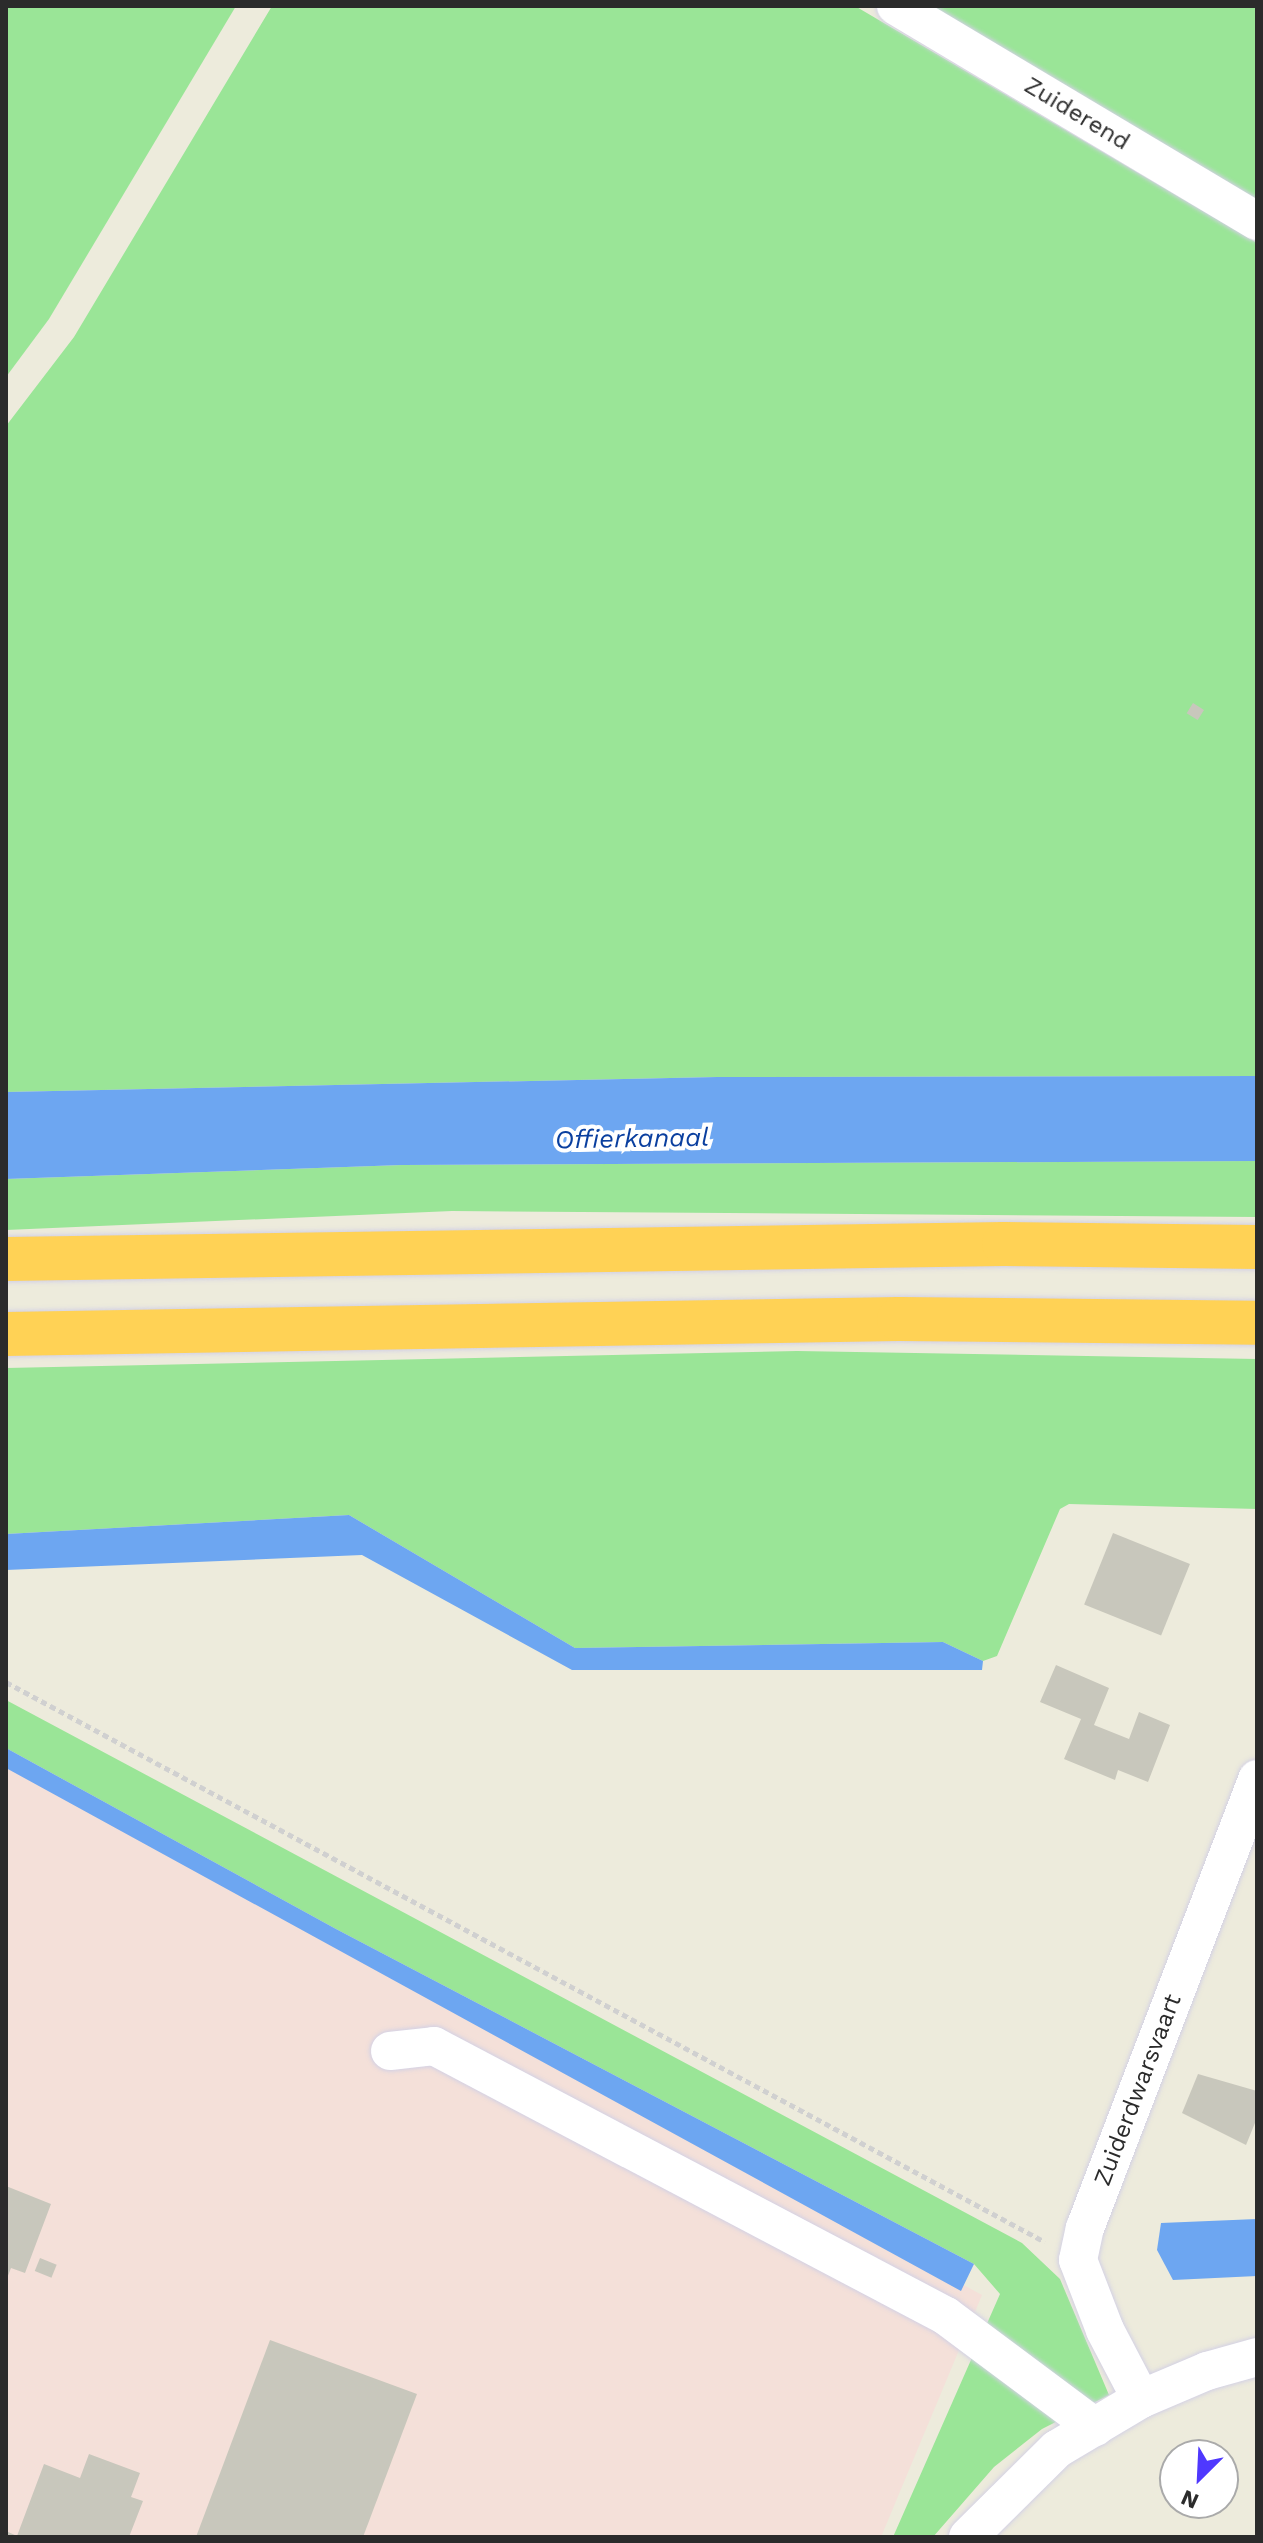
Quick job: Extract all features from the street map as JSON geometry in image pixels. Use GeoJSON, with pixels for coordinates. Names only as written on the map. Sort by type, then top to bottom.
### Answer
{"type":"FeatureCollection","features":[{"type":"Feature","properties":{"kind":"highway"},"geometry":{"type":"LineString","coordinates":[[6,1259],[1004,1244],[1257,1247]]}},
{"type":"Feature","properties":{"kind":"highway"},"geometry":{"type":"LineString","coordinates":[[6,1334],[899,1319],[1257,1323]]}},
{"type":"Feature","properties":{"kind":"street","name":"Zuiderend"},"geometry":{"type":"LineString","coordinates":[[896,6],[1257,221]]}},
{"type":"Feature","properties":{"kind":"street","name":"Zuiderdwarsvaart"},"geometry":{"type":"LineString","coordinates":[[1078,2260],[1085,2228],[1257,1779]]}},
{"type":"Feature","properties":{"kind":"street"},"geometry":{"type":"LineString","coordinates":[[390,2051],[434,2046],[932,2308],[1095,2427]]}},
{"type":"Feature","properties":{"kind":"street"},"geometry":{"type":"LineString","coordinates":[[1078,2260],[1105,2330],[1141,2399]]}},
{"type":"Feature","properties":{"kind":"street"},"geometry":{"type":"LineString","coordinates":[[968,2537],[1057,2449],[1141,2399],[1257,2357]]}},
{"type":"Feature","properties":{"kind":"path"},"geometry":{"type":"LineString","coordinates":[[6,1682],[1078,2260]]}},
{"type":"Feature","properties":{"kind":"shaded area"},"geometry":{"type":"Polygon","coordinates":[[[6,1764],[982,2295],[881,2537],[6,2537],[6,1764]]]}},
{"type":"Feature","properties":{"kind":"green space"},"geometry":{"type":"Polygon","coordinates":[[[6,6],[236,6],[49,319],[6,377],[6,6]]]}},
{"type":"Feature","properties":{"kind":"green space"},"geometry":{"type":"Polygon","coordinates":[[[272,6],[855,6],[1257,243],[1257,1076],[717,1077],[6,1092],[6,426],[74,337],[272,6]]]}},
{"type":"Feature","properties":{"kind":"green space"},"geometry":{"type":"Polygon","coordinates":[[[916,6],[1257,6],[1257,208],[916,6]]]}},
{"type":"Feature","properties":{"kind":"green space"},"geometry":{"type":"Polygon","coordinates":[[[1257,1161],[1257,1217],[452,1211],[6,1230],[6,1179],[402,1165],[1257,1161]]]}},
{"type":"Feature","properties":{"kind":"green space"},"geometry":{"type":"Polygon","coordinates":[[[797,1351],[1257,1359],[1257,1509],[1069,1504],[1060,1509],[997,1656],[983,1661],[943,1642],[575,1648],[349,1515],[6,1534],[6,1368],[797,1351]]]}},
{"type":"Feature","properties":{"kind":"green space"},"geometry":{"type":"Polygon","coordinates":[[[6,1700],[1022,2243],[1060,2279],[1109,2395],[1042,2429],[994,2467],[933,2537],[893,2537],[1000,2294],[974,2264],[336,1929],[6,1748],[6,1700]]]}},
{"type":"Feature","properties":{"kind":"water","name":"Offierkanaal"},"geometry":{"type":"Polygon","coordinates":[[[1257,1076],[1257,1161],[402,1165],[6,1179],[6,1092],[717,1077],[1257,1076]]]}},
{"type":"Feature","properties":{"kind":"water"},"geometry":{"type":"Polygon","coordinates":[[[349,1515],[575,1648],[943,1642],[983,1661],[982,1670],[572,1670],[362,1555],[6,1570],[6,1534],[349,1515]]]}},
{"type":"Feature","properties":{"kind":"water"},"geometry":{"type":"Polygon","coordinates":[[[6,1748],[336,1929],[974,2264],[961,2291],[6,1768],[6,1748]]]}},
{"type":"Feature","properties":{"kind":"water"},"geometry":{"type":"Polygon","coordinates":[[[1257,2219],[1257,2276],[1173,2280],[1157,2250],[1161,2223],[1257,2219]]]}},
{"type":"Feature","properties":{"kind":"building"},"geometry":{"type":"Polygon","coordinates":[[[1193,703],[1204,710],[1198,720],[1187,713],[1193,703]]]}},
{"type":"Feature","properties":{"kind":"building"},"geometry":{"type":"Polygon","coordinates":[[[1113,1533],[1190,1564],[1161,1635],[1084,1604],[1113,1533]]]}},
{"type":"Feature","properties":{"kind":"building"},"geometry":{"type":"Polygon","coordinates":[[[1056,1665],[1109,1688],[1094,1725],[1129,1739],[1139,1712],[1170,1725],[1148,1782],[1118,1770],[1115,1780],[1064,1759],[1081,1719],[1040,1702],[1056,1665]]]}},
{"type":"Feature","properties":{"kind":"building"},"geometry":{"type":"Polygon","coordinates":[[[1198,2074],[1257,2091],[1257,2118],[1246,2145],[1182,2113],[1198,2074]]]}},
{"type":"Feature","properties":{"kind":"building"},"geometry":{"type":"Polygon","coordinates":[[[6,2186],[51,2204],[25,2273],[11,2268],[6,2281],[6,2186]]]}},
{"type":"Feature","properties":{"kind":"building"},"geometry":{"type":"Polygon","coordinates":[[[40,2258],[57,2265],[51,2278],[35,2271],[40,2258]]]}},
{"type":"Feature","properties":{"kind":"building"},"geometry":{"type":"Polygon","coordinates":[[[270,2340],[417,2394],[363,2537],[196,2537],[270,2340]]]}},
{"type":"Feature","properties":{"kind":"building"},"geometry":{"type":"Polygon","coordinates":[[[89,2454],[140,2473],[131,2497],[143,2501],[129,2537],[6,2537],[6,2531],[17,2536],[44,2464],[80,2478],[89,2454]]]}}]}
